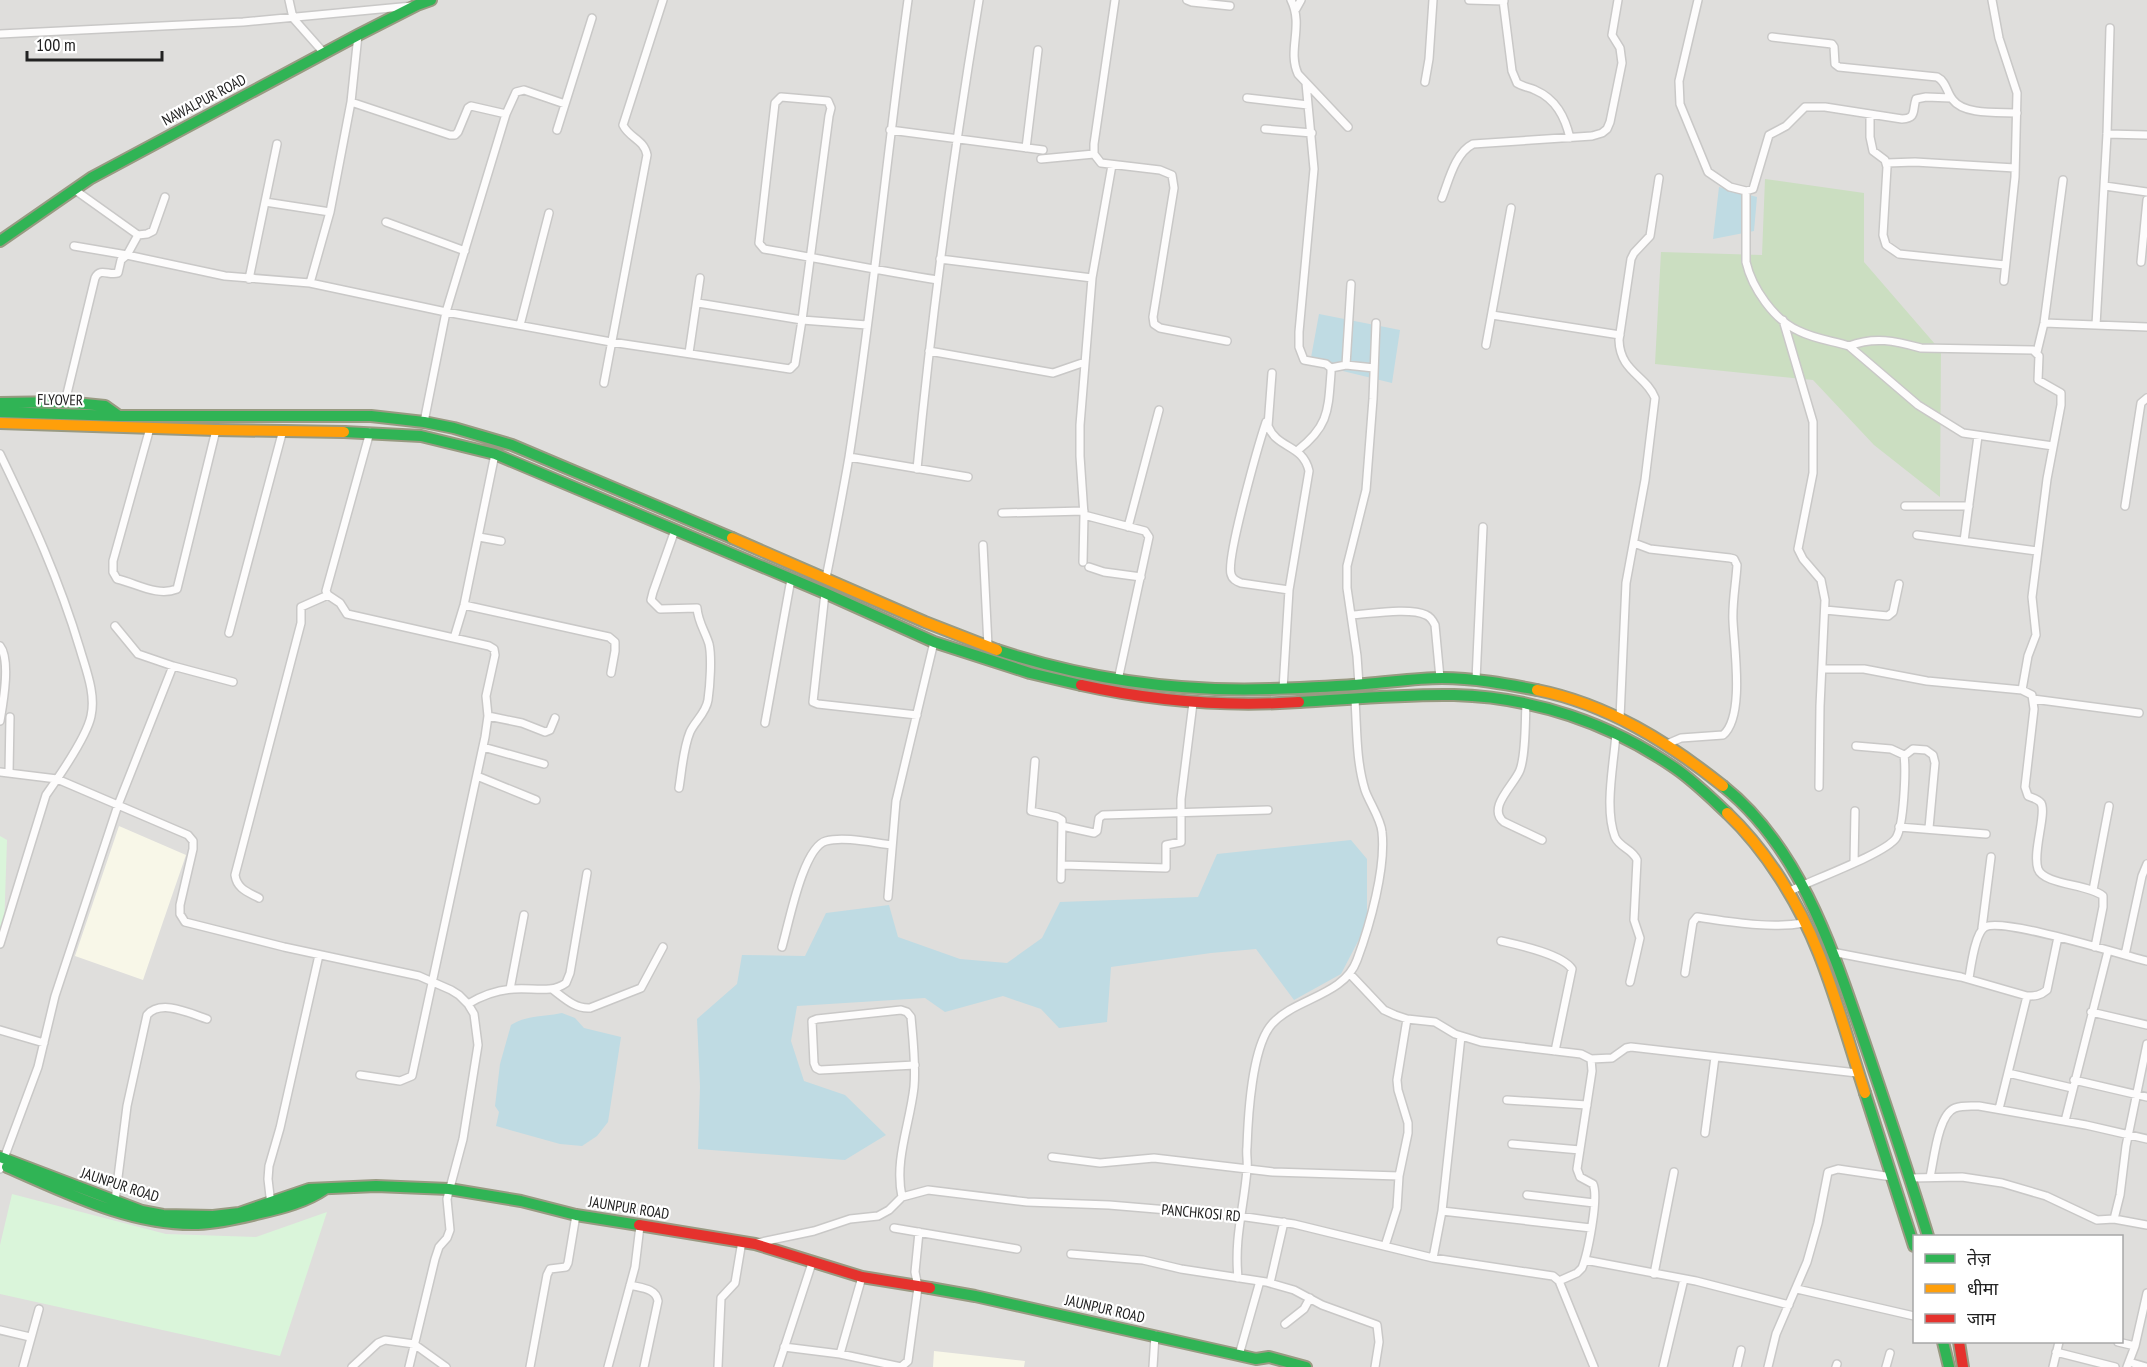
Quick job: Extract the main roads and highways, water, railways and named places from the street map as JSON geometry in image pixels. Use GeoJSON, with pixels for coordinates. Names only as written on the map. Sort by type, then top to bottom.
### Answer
{"type":"FeatureCollection","features":[{"type":"Feature","properties":{"kind":"main road","name":"NAWALPUR ROAD"},"geometry":{"type":"LineString","coordinates":[[0,241],[91,178],[358,35],[431,0]]}},
{"type":"Feature","properties":{"kind":"main road"},"geometry":{"type":"LineString","coordinates":[[0,403],[65,402],[105,406],[119,416]]}},
{"type":"Feature","properties":{"kind":"main road","name":"FLYOVER"},"geometry":{"type":"LineString","coordinates":[[0,412],[119,416],[371,416],[424,422],[481,434],[952,633],[1066,669],[1119,680],[1178,688],[1221,690],[1359,685],[1440,678],[1476,680],[1506,683],[1543,691],[1592,706],[1620,718],[1667,744],[1717,781],[1754,816],[1790,864],[1832,952],[1928,1235]]}},
{"type":"Feature","properties":{"kind":"main road","name":"FLYOVER"},"geometry":{"type":"LineString","coordinates":[[0,423],[111,426]]}},
{"type":"Feature","properties":{"kind":"main road"},"geometry":{"type":"LineString","coordinates":[[0,429],[98,432],[111,426],[369,432],[422,436],[495,454],[825,593],[934,642],[1030,673],[1121,694],[1193,703],[1238,705],[1355,700],[1409,695],[1456,695],[1526,703],[1558,710],[1616,733],[1644,747],[1677,769],[1710,797],[1746,831],[1788,892],[1819,953],[1913,1243]]}},
{"type":"Feature","properties":{"kind":"main road"},"geometry":{"type":"LineString","coordinates":[[1,1163],[107,1209],[159,1223],[183,1225],[232,1222],[271,1207]]}},
{"type":"Feature","properties":{"kind":"main road","name":"JAUNPUR ROAD"},"geometry":{"type":"LineString","coordinates":[[1,1163],[142,1211],[163,1215],[227,1215],[310,1199],[326,1189],[376,1186],[449,1189],[521,1201],[576,1215],[742,1241],[862,1277],[975,1296],[1256,1359],[1269,1357],[1306,1367]]}},
{"type":"Feature","properties":{"kind":"main road"},"geometry":{"type":"LineString","coordinates":[[1943,1343],[1949,1367]]}},
{"type":"Feature","properties":{"kind":"main road"},"geometry":{"type":"LineString","coordinates":[[1959,1343],[1963,1367]]}},
{"type":"Feature","properties":{"kind":"main road","name":"JAUNPUR ROAD"},"geometry":{"type":"LineString","coordinates":[[1256,1359],[1265,1367]]}},
{"type":"Feature","properties":{"kind":"water"},"geometry":{"type":"Polygon","coordinates":[[[1719,187],[1757,197],[1754,231],[1713,239],[1719,187]]]}},
{"type":"Feature","properties":{"kind":"water"},"geometry":{"type":"Polygon","coordinates":[[[1319,314],[1400,330],[1392,383],[1310,363],[1319,314]]]}},
{"type":"Feature","properties":{"kind":"water"},"geometry":{"type":"Polygon","coordinates":[[[1351,840],[1367,859],[1367,924],[1341,974],[1294,1000],[1256,949],[1111,967],[1107,1022],[1059,1028],[1041,1009],[1003,996],[945,1012],[925,998],[797,1006],[791,1041],[804,1081],[845,1095],[886,1135],[845,1160],[698,1149],[700,1087],[697,1019],[737,984],[742,955],[805,956],[826,913],[889,905],[898,937],[960,959],[1007,963],[1042,938],[1060,902],[1198,897],[1217,854],[1351,840]]]}},
{"type":"Feature","properties":{"kind":"water"},"geometry":{"type":"Polygon","coordinates":[[[562,1013],[575,1018],[584,1028],[621,1037],[608,1122],[597,1136],[582,1146],[560,1144],[496,1126],[499,1112],[495,1106],[500,1064],[511,1025],[529,1018],[562,1013]]]}}]}
